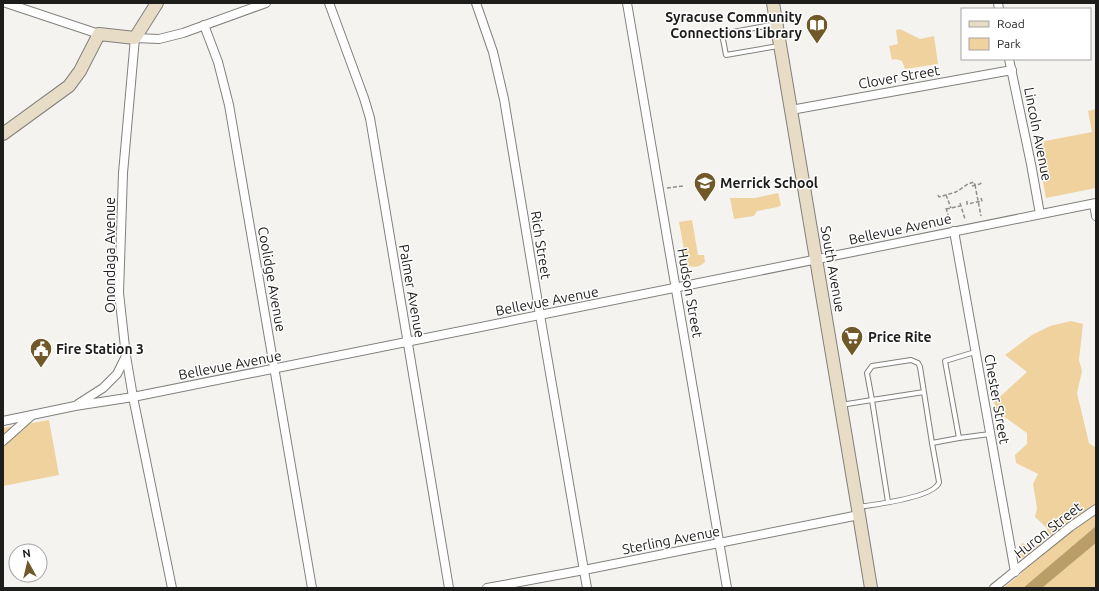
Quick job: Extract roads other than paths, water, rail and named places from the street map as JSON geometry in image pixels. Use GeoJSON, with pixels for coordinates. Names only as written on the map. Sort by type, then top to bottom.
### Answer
{"type":"FeatureCollection","features":[{"type":"Feature","properties":{"kind":"main road"},"geometry":{"type":"LineString","coordinates":[[3,134],[69,86],[80,71],[99,34],[134,38],[156,3]]}},
{"type":"Feature","properties":{"kind":"main road","name":"South Avenue"},"geometry":{"type":"LineString","coordinates":[[772,3],[871,588]]}},
{"type":"Feature","properties":{"kind":"street"},"geometry":{"type":"LineString","coordinates":[[6,3],[99,34]]}},
{"type":"Feature","properties":{"kind":"street"},"geometry":{"type":"LineString","coordinates":[[134,38],[159,39],[183,33],[266,3]]}},
{"type":"Feature","properties":{"kind":"street","name":"Palmer Avenue"},"geometry":{"type":"LineString","coordinates":[[329,3],[370,118],[449,588]]}},
{"type":"Feature","properties":{"kind":"street","name":"Rich Street"},"geometry":{"type":"LineString","coordinates":[[476,3],[494,52],[499,72],[587,588]]}},
{"type":"Feature","properties":{"kind":"street","name":"Hudson Street"},"geometry":{"type":"LineString","coordinates":[[627,3],[727,588]]}},
{"type":"Feature","properties":{"kind":"street","name":"Coolidge Avenue"},"geometry":{"type":"LineString","coordinates":[[204,25],[218,62],[229,105],[312,588]]}},
{"type":"Feature","properties":{"kind":"street","name":"Onondaga Avenue"},"geometry":{"type":"LineString","coordinates":[[134,38],[124,173],[119,293],[126,356],[133,397],[172,588]]}},
{"type":"Feature","properties":{"kind":"street","name":"Lincoln Avenue"},"geometry":{"type":"LineString","coordinates":[[1009,60],[1040,214]]}},
{"type":"Feature","properties":{"kind":"street","name":"Clover Street"},"geometry":{"type":"LineString","coordinates":[[791,110],[1012,70]]}},
{"type":"Feature","properties":{"kind":"street"},"geometry":{"type":"LineString","coordinates":[[1095,204],[1096,216]]}},
{"type":"Feature","properties":{"kind":"street","name":"Bellevue Avenue"},"geometry":{"type":"LineString","coordinates":[[3,421],[274,369],[954,231],[1095,204]]}},
{"type":"Feature","properties":{"kind":"street","name":"Chester Street"},"geometry":{"type":"LineString","coordinates":[[954,231],[1015,572]]}},
{"type":"Feature","properties":{"kind":"street"},"geometry":{"type":"LineString","coordinates":[[75,406],[103,388],[117,374],[126,356]]}},
{"type":"Feature","properties":{"kind":"street"},"geometry":{"type":"LineString","coordinates":[[3,441],[32,416]]}},
{"type":"Feature","properties":{"kind":"street","name":"Huron Street"},"geometry":{"type":"LineString","coordinates":[[994,588],[1070,527],[1096,509]]}},
{"type":"Feature","properties":{"kind":"street","name":"Sterling Avenue"},"geometry":{"type":"LineString","coordinates":[[487,588],[720,543],[859,511]]}},
{"type":"Feature","properties":{"kind":"lane"},"geometry":{"type":"LineString","coordinates":[[776,24],[722,34],[726,55],[780,45]]}},
{"type":"Feature","properties":{"kind":"lane"},"geometry":{"type":"LineString","coordinates":[[959,438],[945,361],[976,352]]}},
{"type":"Feature","properties":{"kind":"lane"},"geometry":{"type":"LineString","coordinates":[[859,511],[888,502],[910,498],[935,488],[938,485],[924,392],[918,363],[911,360],[872,366],[867,373],[888,502]]}},
{"type":"Feature","properties":{"kind":"lane"},"geometry":{"type":"LineString","coordinates":[[841,405],[924,392]]}},
{"type":"Feature","properties":{"kind":"lane"},"geometry":{"type":"LineString","coordinates":[[932,443],[990,434]]}},
{"type":"Feature","properties":{"kind":"place","name":"Syracuse Community Connections Library"},"geometry":{"type":"Point","coordinates":[817,44]}},
{"type":"Feature","properties":{"kind":"place","name":"Merrick School"},"geometry":{"type":"Point","coordinates":[705,202]}},
{"type":"Feature","properties":{"kind":"place","name":"Price Rite"},"geometry":{"type":"Point","coordinates":[852,356]}},
{"type":"Feature","properties":{"kind":"place","name":"Fire Station 3"},"geometry":{"type":"Point","coordinates":[41,368]}}]}
